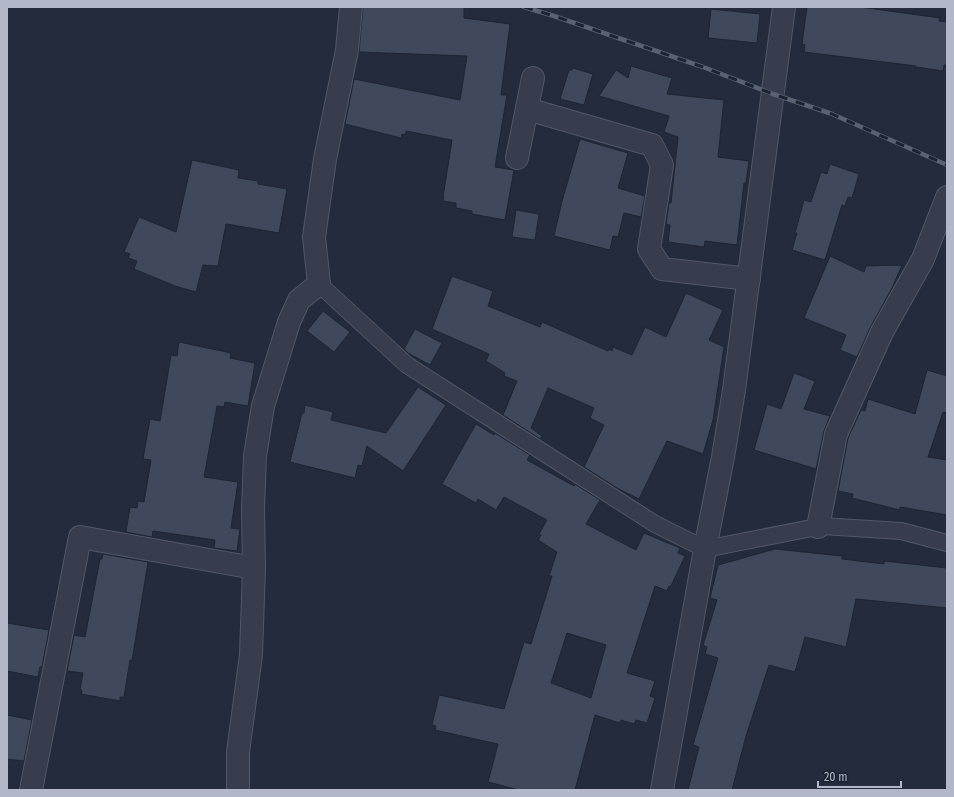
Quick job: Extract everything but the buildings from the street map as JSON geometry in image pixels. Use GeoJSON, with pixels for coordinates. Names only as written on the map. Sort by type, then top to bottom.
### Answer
{"type":"FeatureCollection","features":[{"type":"Feature","properties":{"kind":"street"},"geometry":{"type":"LineString","coordinates":[[238,790],[238,752],[251,656],[254,568],[253,509],[255,456],[264,406],[289,322],[299,300],[319,284],[314,237],[325,158],[347,50],[351,7]]}},
{"type":"Feature","properties":{"kind":"street"},"geometry":{"type":"LineString","coordinates":[[662,790],[734,390],[784,7]]}},
{"type":"Feature","properties":{"kind":"street"},"geometry":{"type":"LineString","coordinates":[[517,158],[533,78]]}},
{"type":"Feature","properties":{"kind":"street"},"geometry":{"type":"LineString","coordinates":[[527,109],[652,145],[662,165],[649,249],[662,269],[749,280]]}},
{"type":"Feature","properties":{"kind":"street"},"geometry":{"type":"LineString","coordinates":[[818,527],[836,434],[882,332],[923,259],[947,197]]}},
{"type":"Feature","properties":{"kind":"street"},"geometry":{"type":"LineString","coordinates":[[31,790],[80,537],[254,568]]}},
{"type":"Feature","properties":{"kind":"lane"},"geometry":{"type":"LineString","coordinates":[[319,284],[407,364],[655,524],[705,549],[822,526],[901,531],[947,543]]}},
{"type":"Feature","properties":{"kind":"railway"},"geometry":{"type":"LineString","coordinates":[[524,7],[703,67],[773,94],[832,114],[947,165]]}}]}
